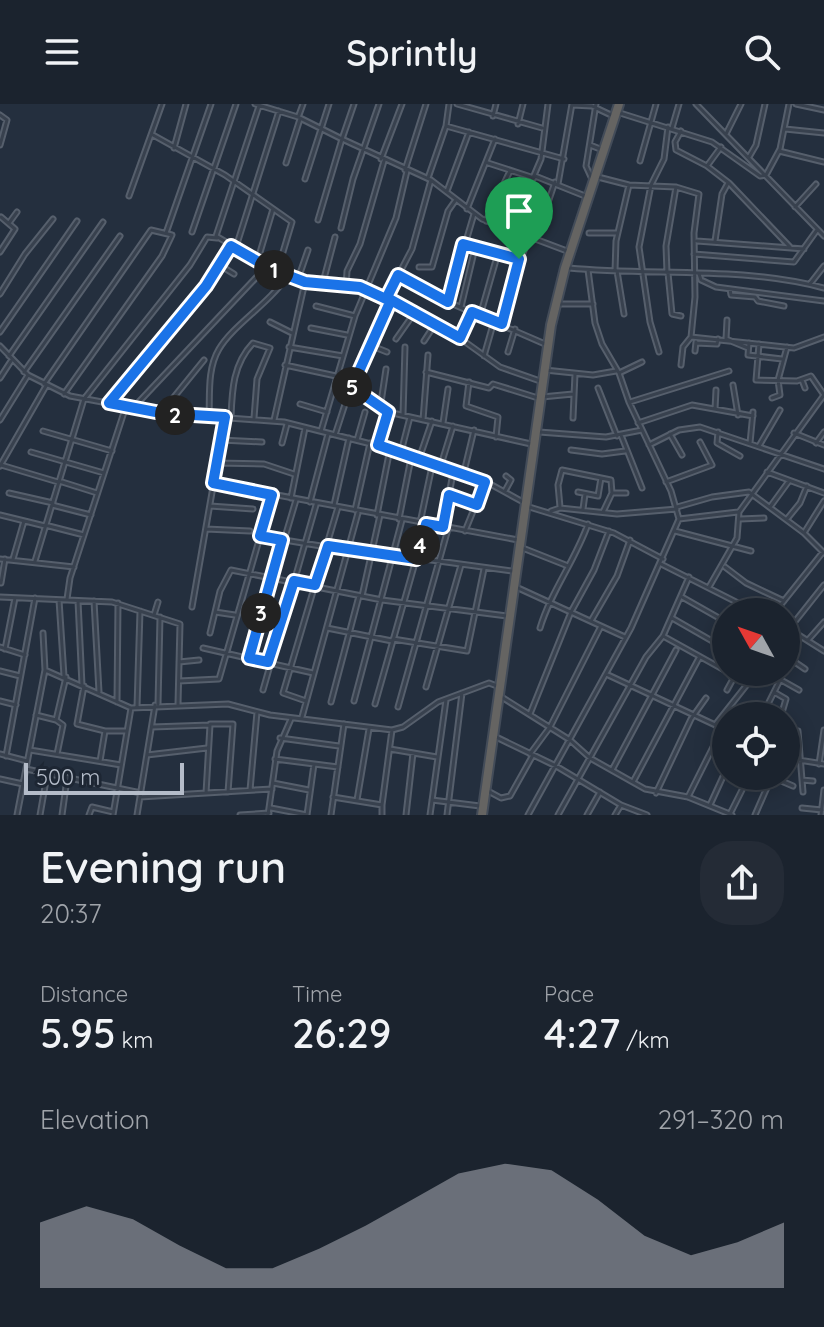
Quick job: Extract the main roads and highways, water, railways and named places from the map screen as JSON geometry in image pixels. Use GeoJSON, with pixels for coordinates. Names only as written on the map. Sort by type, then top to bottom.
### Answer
{"type":"FeatureCollection","features":[{"type":"Feature","properties":{"kind":"highway"},"geometry":{"type":"LineString","coordinates":[[481,812],[536,432],[545,344],[567,251],[615,109]]}},
{"type":"Feature","properties":{"kind":"highway"},"geometry":{"type":"LineString","coordinates":[[525,504],[531,444],[556,304],[615,109]]}},
{"type":"Feature","properties":{"kind":"highway"},"geometry":{"type":"LineString","coordinates":[[481,812],[512,571],[519,543]]}}]}
